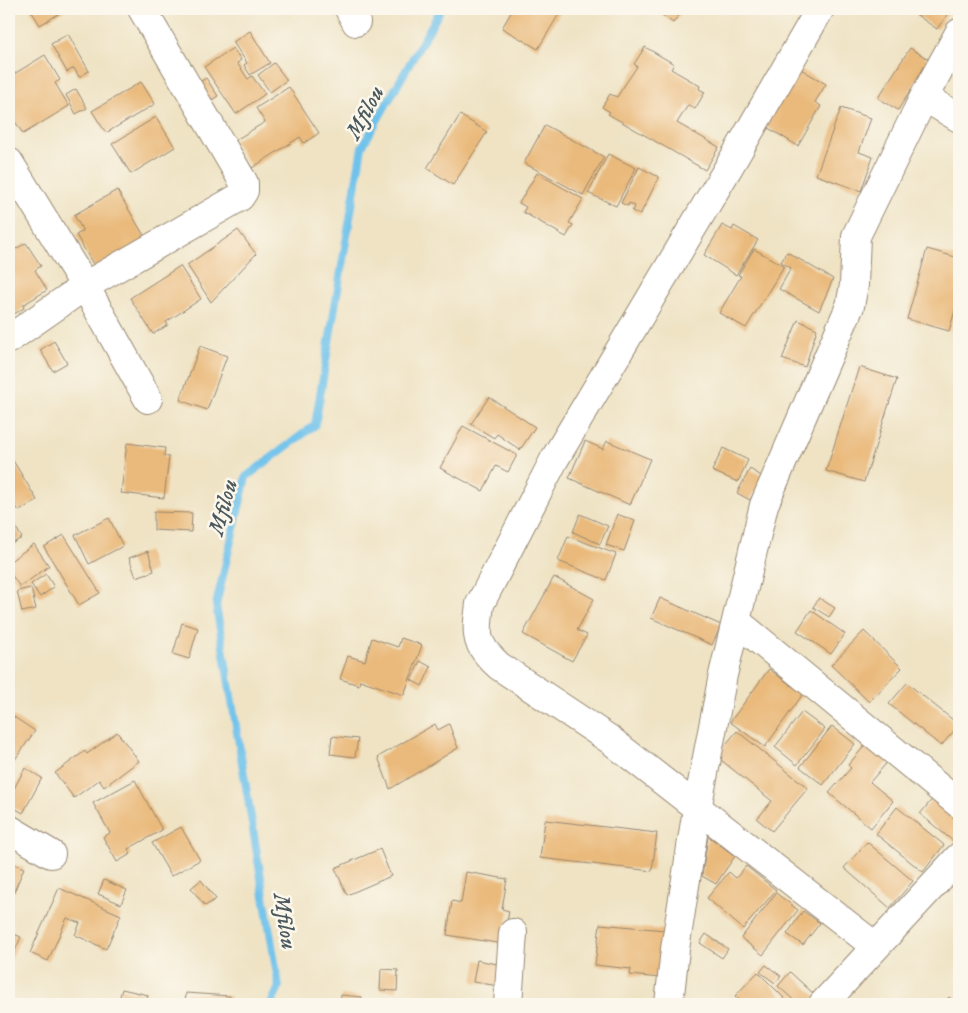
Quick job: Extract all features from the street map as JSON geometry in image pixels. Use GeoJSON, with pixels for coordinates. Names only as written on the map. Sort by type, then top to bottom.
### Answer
{"type":"FeatureCollection","features":[{"type":"Feature","properties":{"kind":"street"},"geometry":{"type":"LineString","coordinates":[[9,339],[84,286],[240,197],[244,191],[244,183],[142,9]]}},
{"type":"Feature","properties":{"kind":"street"},"geometry":{"type":"LineString","coordinates":[[820,9],[730,165],[554,460],[480,604],[477,625],[478,643],[486,655],[499,666],[610,739],[697,809],[876,947]]}},
{"type":"Feature","properties":{"kind":"street"},"geometry":{"type":"LineString","coordinates":[[669,1004],[697,809],[723,675],[764,505],[850,306],[854,285],[856,236],[924,97],[959,33]]}},
{"type":"Feature","properties":{"kind":"street"},"geometry":{"type":"LineString","coordinates":[[924,97],[959,118]]}},
{"type":"Feature","properties":{"kind":"street"},"geometry":{"type":"LineString","coordinates":[[9,162],[84,286],[148,399]]}},
{"type":"Feature","properties":{"kind":"street"},"geometry":{"type":"LineString","coordinates":[[736,622],[959,804]]}},
{"type":"Feature","properties":{"kind":"street"},"geometry":{"type":"LineString","coordinates":[[9,829],[51,854]]}},
{"type":"Feature","properties":{"kind":"street"},"geometry":{"type":"LineString","coordinates":[[823,1004],[959,858]]}},
{"type":"Feature","properties":{"kind":"street"},"geometry":{"type":"LineString","coordinates":[[508,1004],[513,933]]}},
{"type":"Feature","properties":{"kind":"building"},"geometry":{"type":"Polygon","coordinates":[[[30,9],[67,9],[40,25],[30,9]]]}},
{"type":"Feature","properties":{"kind":"building"},"geometry":{"type":"Polygon","coordinates":[[[513,9],[562,9],[538,49],[502,28],[513,9]]]}},
{"type":"Feature","properties":{"kind":"building"},"geometry":{"type":"Polygon","coordinates":[[[654,9],[684,9],[673,23],[654,9]]]}},
{"type":"Feature","properties":{"kind":"building"},"geometry":{"type":"Polygon","coordinates":[[[908,9],[951,9],[937,29],[908,9]]]}},
{"type":"Feature","properties":{"kind":"building"},"geometry":{"type":"Polygon","coordinates":[[[250,31],[270,63],[250,75],[244,65],[247,63],[233,42],[250,31]]]}},
{"type":"Feature","properties":{"kind":"building"},"geometry":{"type":"Polygon","coordinates":[[[68,34],[89,71],[79,77],[74,68],[67,72],[51,44],[68,34]]]}},
{"type":"Feature","properties":{"kind":"building"},"geometry":{"type":"Polygon","coordinates":[[[645,47],[674,64],[671,69],[700,86],[699,89],[705,92],[695,109],[688,105],[677,123],[719,147],[705,170],[608,114],[610,112],[602,107],[610,94],[617,97],[636,68],[637,66],[634,64],[645,47]]]}},
{"type":"Feature","properties":{"kind":"building"},"geometry":{"type":"Polygon","coordinates":[[[233,48],[241,60],[237,63],[248,79],[252,76],[265,94],[236,114],[204,67],[233,48]]]}},
{"type":"Feature","properties":{"kind":"building"},"geometry":{"type":"Polygon","coordinates":[[[910,48],[930,60],[898,110],[878,98],[910,48]]]}},
{"type":"Feature","properties":{"kind":"building"},"geometry":{"type":"Polygon","coordinates":[[[45,55],[60,80],[55,83],[69,106],[23,134],[9,112],[15,108],[9,98],[9,77],[45,55]]]}},
{"type":"Feature","properties":{"kind":"building"},"geometry":{"type":"Polygon","coordinates":[[[274,63],[287,80],[270,92],[258,75],[274,63]]]}},
{"type":"Feature","properties":{"kind":"building"},"geometry":{"type":"Polygon","coordinates":[[[799,68],[826,84],[815,102],[821,106],[798,146],[765,126],[799,68]]]}},
{"type":"Feature","properties":{"kind":"building"},"geometry":{"type":"Polygon","coordinates":[[[206,78],[218,96],[208,102],[197,84],[206,78]]]}},
{"type":"Feature","properties":{"kind":"building"},"geometry":{"type":"Polygon","coordinates":[[[141,82],[155,104],[106,133],[92,111],[141,82]]]}},
{"type":"Feature","properties":{"kind":"building"},"geometry":{"type":"Polygon","coordinates":[[[289,87],[319,133],[304,143],[300,137],[252,168],[234,141],[265,122],[256,108],[289,87]]]}},
{"type":"Feature","properties":{"kind":"building"},"geometry":{"type":"Polygon","coordinates":[[[76,89],[87,108],[76,114],[66,95],[76,89]]]}},
{"type":"Feature","properties":{"kind":"building"},"geometry":{"type":"Polygon","coordinates":[[[841,108],[871,118],[859,152],[873,157],[861,191],[816,175],[841,108]]]}},
{"type":"Feature","properties":{"kind":"building"},"geometry":{"type":"Polygon","coordinates":[[[460,115],[487,132],[453,185],[427,168],[460,115]]]}},
{"type":"Feature","properties":{"kind":"building"},"geometry":{"type":"Polygon","coordinates":[[[156,117],[175,147],[131,174],[112,144],[156,117]]]}},
{"type":"Feature","properties":{"kind":"building"},"geometry":{"type":"Polygon","coordinates":[[[545,125],[604,157],[583,195],[524,163],[545,125]]]}},
{"type":"Feature","properties":{"kind":"building"},"geometry":{"type":"Polygon","coordinates":[[[608,154],[636,168],[616,206],[588,193],[608,154]]]}},
{"type":"Feature","properties":{"kind":"building"},"geometry":{"type":"Polygon","coordinates":[[[639,167],[659,177],[640,215],[632,211],[635,206],[629,203],[628,206],[621,203],[639,167]]]}},
{"type":"Feature","properties":{"kind":"building"},"geometry":{"type":"Polygon","coordinates":[[[537,173],[583,199],[569,223],[573,225],[566,237],[523,212],[526,207],[519,203],[537,173]]]}},
{"type":"Feature","properties":{"kind":"building"},"geometry":{"type":"Polygon","coordinates":[[[117,190],[149,244],[99,274],[76,235],[83,231],[74,215],[117,190]]]}},
{"type":"Feature","properties":{"kind":"building"},"geometry":{"type":"Polygon","coordinates":[[[722,225],[732,230],[734,226],[758,240],[736,275],[704,255],[722,225]]]}},
{"type":"Feature","properties":{"kind":"building"},"geometry":{"type":"Polygon","coordinates":[[[238,230],[256,254],[211,302],[187,265],[238,230]]]}},
{"type":"Feature","properties":{"kind":"building"},"geometry":{"type":"Polygon","coordinates":[[[26,243],[41,266],[35,270],[47,290],[23,305],[24,308],[9,317],[9,253],[26,243]]]}},
{"type":"Feature","properties":{"kind":"building"},"geometry":{"type":"Polygon","coordinates":[[[754,249],[784,266],[746,328],[719,313],[741,276],[738,275],[754,249]]]}},
{"type":"Feature","properties":{"kind":"building"},"geometry":{"type":"Polygon","coordinates":[[[927,249],[959,258],[959,297],[949,331],[907,319],[927,249]]]}},
{"type":"Feature","properties":{"kind":"building"},"geometry":{"type":"Polygon","coordinates":[[[787,252],[833,279],[819,311],[779,289],[791,268],[781,262],[787,252]]]}},
{"type":"Feature","properties":{"kind":"building"},"geometry":{"type":"Polygon","coordinates":[[[180,266],[201,299],[166,322],[168,325],[153,334],[130,298],[180,266]]]}},
{"type":"Feature","properties":{"kind":"building"},"geometry":{"type":"Polygon","coordinates":[[[798,320],[817,329],[805,367],[782,359],[798,320]]]}},
{"type":"Feature","properties":{"kind":"building"},"geometry":{"type":"Polygon","coordinates":[[[54,341],[67,363],[53,371],[40,350],[54,341]]]}},
{"type":"Feature","properties":{"kind":"building"},"geometry":{"type":"Polygon","coordinates":[[[200,346],[227,356],[207,410],[180,400],[200,346]]]}},
{"type":"Feature","properties":{"kind":"building"},"geometry":{"type":"Polygon","coordinates":[[[859,367],[897,379],[864,482],[826,471],[859,367]]]}},
{"type":"Feature","properties":{"kind":"building"},"geometry":{"type":"Polygon","coordinates":[[[489,397],[535,427],[520,450],[497,434],[494,438],[471,424],[489,397]]]}},
{"type":"Feature","properties":{"kind":"building"},"geometry":{"type":"Polygon","coordinates":[[[463,426],[517,455],[508,472],[496,466],[483,491],[440,468],[463,426]]]}},
{"type":"Feature","properties":{"kind":"building"},"geometry":{"type":"Polygon","coordinates":[[[585,441],[603,449],[607,441],[650,459],[630,505],[569,478],[585,441]]]}},
{"type":"Feature","properties":{"kind":"building"},"geometry":{"type":"Polygon","coordinates":[[[127,443],[165,448],[164,456],[169,457],[164,498],[121,493],[127,443]]]}},
{"type":"Feature","properties":{"kind":"building"},"geometry":{"type":"Polygon","coordinates":[[[723,448],[748,460],[738,482],[712,471],[723,448]]]}},
{"type":"Feature","properties":{"kind":"building"},"geometry":{"type":"Polygon","coordinates":[[[9,454],[37,500],[19,511],[9,495],[9,454]]]}},
{"type":"Feature","properties":{"kind":"building"},"geometry":{"type":"Polygon","coordinates":[[[750,469],[763,477],[750,500],[737,493],[750,469]]]}},
{"type":"Feature","properties":{"kind":"building"},"geometry":{"type":"Polygon","coordinates":[[[154,512],[192,513],[191,532],[154,530],[154,512]]]}},
{"type":"Feature","properties":{"kind":"building"},"geometry":{"type":"Polygon","coordinates":[[[580,514],[608,526],[600,544],[573,532],[580,514]]]}},
{"type":"Feature","properties":{"kind":"building"},"geometry":{"type":"Polygon","coordinates":[[[617,514],[635,521],[624,551],[606,545],[617,514]]]}},
{"type":"Feature","properties":{"kind":"building"},"geometry":{"type":"Polygon","coordinates":[[[9,516],[22,538],[9,545],[9,516]]]}},
{"type":"Feature","properties":{"kind":"building"},"geometry":{"type":"Polygon","coordinates":[[[109,518],[123,546],[89,564],[75,535],[109,518]]]}},
{"type":"Feature","properties":{"kind":"building"},"geometry":{"type":"Polygon","coordinates":[[[64,535],[100,593],[79,605],[44,547],[64,535]]]}},
{"type":"Feature","properties":{"kind":"building"},"geometry":{"type":"Polygon","coordinates":[[[568,536],[616,554],[606,580],[558,561],[568,536]]]}},
{"type":"Feature","properties":{"kind":"building"},"geometry":{"type":"Polygon","coordinates":[[[34,544],[49,566],[20,587],[9,571],[9,562],[34,544]]]}},
{"type":"Feature","properties":{"kind":"building"},"geometry":{"type":"Polygon","coordinates":[[[148,551],[154,571],[136,577],[129,558],[148,551]]]}},
{"type":"Feature","properties":{"kind":"building"},"geometry":{"type":"Polygon","coordinates":[[[46,574],[54,587],[40,597],[31,584],[46,574]]]}},
{"type":"Feature","properties":{"kind":"building"},"geometry":{"type":"Polygon","coordinates":[[[554,577],[594,599],[577,630],[587,635],[572,661],[523,634],[554,577]]]}},
{"type":"Feature","properties":{"kind":"building"},"geometry":{"type":"Polygon","coordinates":[[[31,588],[36,609],[22,612],[17,591],[31,588]]]}},
{"type":"Feature","properties":{"kind":"building"},"geometry":{"type":"Polygon","coordinates":[[[660,598],[721,625],[712,645],[651,618],[660,598]]]}},
{"type":"Feature","properties":{"kind":"building"},"geometry":{"type":"Polygon","coordinates":[[[819,598],[835,608],[829,617],[813,607],[819,598]]]}},
{"type":"Feature","properties":{"kind":"building"},"geometry":{"type":"Polygon","coordinates":[[[811,610],[845,634],[831,654],[797,631],[811,610]]]}},
{"type":"Feature","properties":{"kind":"building"},"geometry":{"type":"Polygon","coordinates":[[[182,623],[198,628],[189,659],[173,654],[182,623]]]}},
{"type":"Feature","properties":{"kind":"building"},"geometry":{"type":"Polygon","coordinates":[[[864,631],[902,668],[869,702],[831,665],[864,631]]]}},
{"type":"Feature","properties":{"kind":"building"},"geometry":{"type":"Polygon","coordinates":[[[372,638],[398,647],[401,638],[422,645],[404,695],[360,680],[359,685],[340,679],[348,656],[365,661],[372,638]]]}},
{"type":"Feature","properties":{"kind":"building"},"geometry":{"type":"Polygon","coordinates":[[[420,661],[431,667],[422,686],[411,680],[420,661]]]}},
{"type":"Feature","properties":{"kind":"building"},"geometry":{"type":"Polygon","coordinates":[[[769,669],[803,694],[765,747],[730,722],[769,669]]]}},
{"type":"Feature","properties":{"kind":"building"},"geometry":{"type":"Polygon","coordinates":[[[907,683],[959,725],[941,746],[889,704],[907,683]]]}},
{"type":"Feature","properties":{"kind":"building"},"geometry":{"type":"Polygon","coordinates":[[[802,712],[825,729],[797,765],[775,747],[802,712]]]}},
{"type":"Feature","properties":{"kind":"building"},"geometry":{"type":"Polygon","coordinates":[[[11,715],[35,731],[9,768],[9,718],[11,715]]]}},
{"type":"Feature","properties":{"kind":"building"},"geometry":{"type":"Polygon","coordinates":[[[435,724],[438,730],[449,724],[458,748],[390,789],[378,757],[435,724]]]}},
{"type":"Feature","properties":{"kind":"building"},"geometry":{"type":"Polygon","coordinates":[[[832,726],[855,744],[823,785],[800,767],[832,726]]]}},
{"type":"Feature","properties":{"kind":"building"},"geometry":{"type":"Polygon","coordinates":[[[737,731],[808,788],[772,831],[757,819],[772,801],[716,756],[737,731]]]}},
{"type":"Feature","properties":{"kind":"building"},"geometry":{"type":"Polygon","coordinates":[[[117,732],[139,761],[104,787],[99,780],[74,798],[55,773],[85,751],[87,754],[117,732]]]}},
{"type":"Feature","properties":{"kind":"building"},"geometry":{"type":"Polygon","coordinates":[[[332,736],[358,739],[355,757],[330,754],[332,736]]]}},
{"type":"Feature","properties":{"kind":"building"},"geometry":{"type":"Polygon","coordinates":[[[869,741],[890,759],[870,782],[893,801],[871,828],[829,793],[851,768],[848,765],[869,741]]]}},
{"type":"Feature","properties":{"kind":"building"},"geometry":{"type":"Polygon","coordinates":[[[25,768],[42,778],[23,813],[9,805],[9,798],[25,768]]]}},
{"type":"Feature","properties":{"kind":"building"},"geometry":{"type":"Polygon","coordinates":[[[135,780],[162,830],[128,849],[131,854],[117,862],[103,837],[110,833],[93,803],[135,780]]]}},
{"type":"Feature","properties":{"kind":"building"},"geometry":{"type":"Polygon","coordinates":[[[934,797],[959,818],[959,846],[920,814],[934,797]]]}},
{"type":"Feature","properties":{"kind":"building"},"geometry":{"type":"Polygon","coordinates":[[[897,807],[944,845],[923,872],[876,834],[897,807]]]}},
{"type":"Feature","properties":{"kind":"building"},"geometry":{"type":"Polygon","coordinates":[[[545,820],[657,833],[652,871],[540,858],[545,820]]]}},
{"type":"Feature","properties":{"kind":"building"},"geometry":{"type":"Polygon","coordinates":[[[181,827],[200,860],[171,876],[152,843],[181,827]]]}},
{"type":"Feature","properties":{"kind":"building"},"geometry":{"type":"Polygon","coordinates":[[[708,836],[735,856],[716,884],[702,876],[708,836]]]}},
{"type":"Feature","properties":{"kind":"building"},"geometry":{"type":"Polygon","coordinates":[[[867,842],[913,881],[890,908],[844,868],[867,842]]]}},
{"type":"Feature","properties":{"kind":"building"},"geometry":{"type":"Polygon","coordinates":[[[380,849],[391,876],[347,895],[335,868],[380,849]]]}},
{"type":"Feature","properties":{"kind":"building"},"geometry":{"type":"Polygon","coordinates":[[[9,862],[24,868],[9,904],[9,862]]]}},
{"type":"Feature","properties":{"kind":"building"},"geometry":{"type":"Polygon","coordinates":[[[746,866],[776,890],[743,929],[707,898],[729,872],[736,878],[746,866]]]}},
{"type":"Feature","properties":{"kind":"building"},"geometry":{"type":"Polygon","coordinates":[[[466,872],[507,879],[502,909],[509,911],[503,944],[447,935],[452,901],[461,903],[466,872]]]}},
{"type":"Feature","properties":{"kind":"building"},"geometry":{"type":"Polygon","coordinates":[[[104,880],[127,890],[121,904],[98,894],[104,880]]]}},
{"type":"Feature","properties":{"kind":"building"},"geometry":{"type":"Polygon","coordinates":[[[201,880],[216,899],[205,906],[191,888],[201,880]]]}},
{"type":"Feature","properties":{"kind":"building"},"geometry":{"type":"Polygon","coordinates":[[[59,888],[121,915],[106,949],[75,935],[80,923],[67,918],[48,961],[30,953],[59,888]]]}},
{"type":"Feature","properties":{"kind":"building"},"geometry":{"type":"Polygon","coordinates":[[[776,893],[798,910],[763,955],[741,938],[776,893]]]}},
{"type":"Feature","properties":{"kind":"building"},"geometry":{"type":"Polygon","coordinates":[[[803,911],[820,923],[803,945],[787,934],[803,911]]]}},
{"type":"Feature","properties":{"kind":"building"},"geometry":{"type":"Polygon","coordinates":[[[600,924],[665,930],[660,978],[630,975],[631,969],[595,965],[600,924]]]}},
{"type":"Feature","properties":{"kind":"building"},"geometry":{"type":"Polygon","coordinates":[[[9,932],[21,937],[9,964],[9,932]]]}},
{"type":"Feature","properties":{"kind":"building"},"geometry":{"type":"Polygon","coordinates":[[[706,934],[728,949],[722,958],[700,943],[706,934]]]}},
{"type":"Feature","properties":{"kind":"building"},"geometry":{"type":"Polygon","coordinates":[[[477,960],[502,965],[499,986],[473,982],[477,960]]]}},
{"type":"Feature","properties":{"kind":"building"},"geometry":{"type":"Polygon","coordinates":[[[766,965],[781,976],[775,983],[760,972],[766,965]]]}},
{"type":"Feature","properties":{"kind":"building"},"geometry":{"type":"Polygon","coordinates":[[[381,969],[398,970],[397,991],[380,990],[381,969]]]}},
{"type":"Feature","properties":{"kind":"building"},"geometry":{"type":"Polygon","coordinates":[[[758,972],[784,998],[778,1004],[744,1004],[735,996],[758,972]]]}},
{"type":"Feature","properties":{"kind":"building"},"geometry":{"type":"Polygon","coordinates":[[[790,972],[816,996],[808,1004],[798,1004],[778,986],[790,972]]]}},
{"type":"Feature","properties":{"kind":"building"},"geometry":{"type":"Polygon","coordinates":[[[122,989],[148,995],[146,1004],[118,1004],[122,989]]]}},
{"type":"Feature","properties":{"kind":"building"},"geometry":{"type":"Polygon","coordinates":[[[186,993],[230,996],[229,1004],[185,1004],[186,993]]]}},
{"type":"Feature","properties":{"kind":"building"},"geometry":{"type":"Polygon","coordinates":[[[341,995],[362,997],[361,1004],[340,1004],[341,995]]]}},
{"type":"Feature","properties":{"kind":"building"},"geometry":{"type":"Polygon","coordinates":[[[949,997],[958,1004],[943,1004],[949,997]]]}},
{"type":"Feature","properties":{"kind":"waterway","name":"Mfilou"},"geometry":{"type":"LineString","coordinates":[[271,1004],[279,987],[216,605],[246,477],[315,425],[362,147],[441,9]]}}]}
